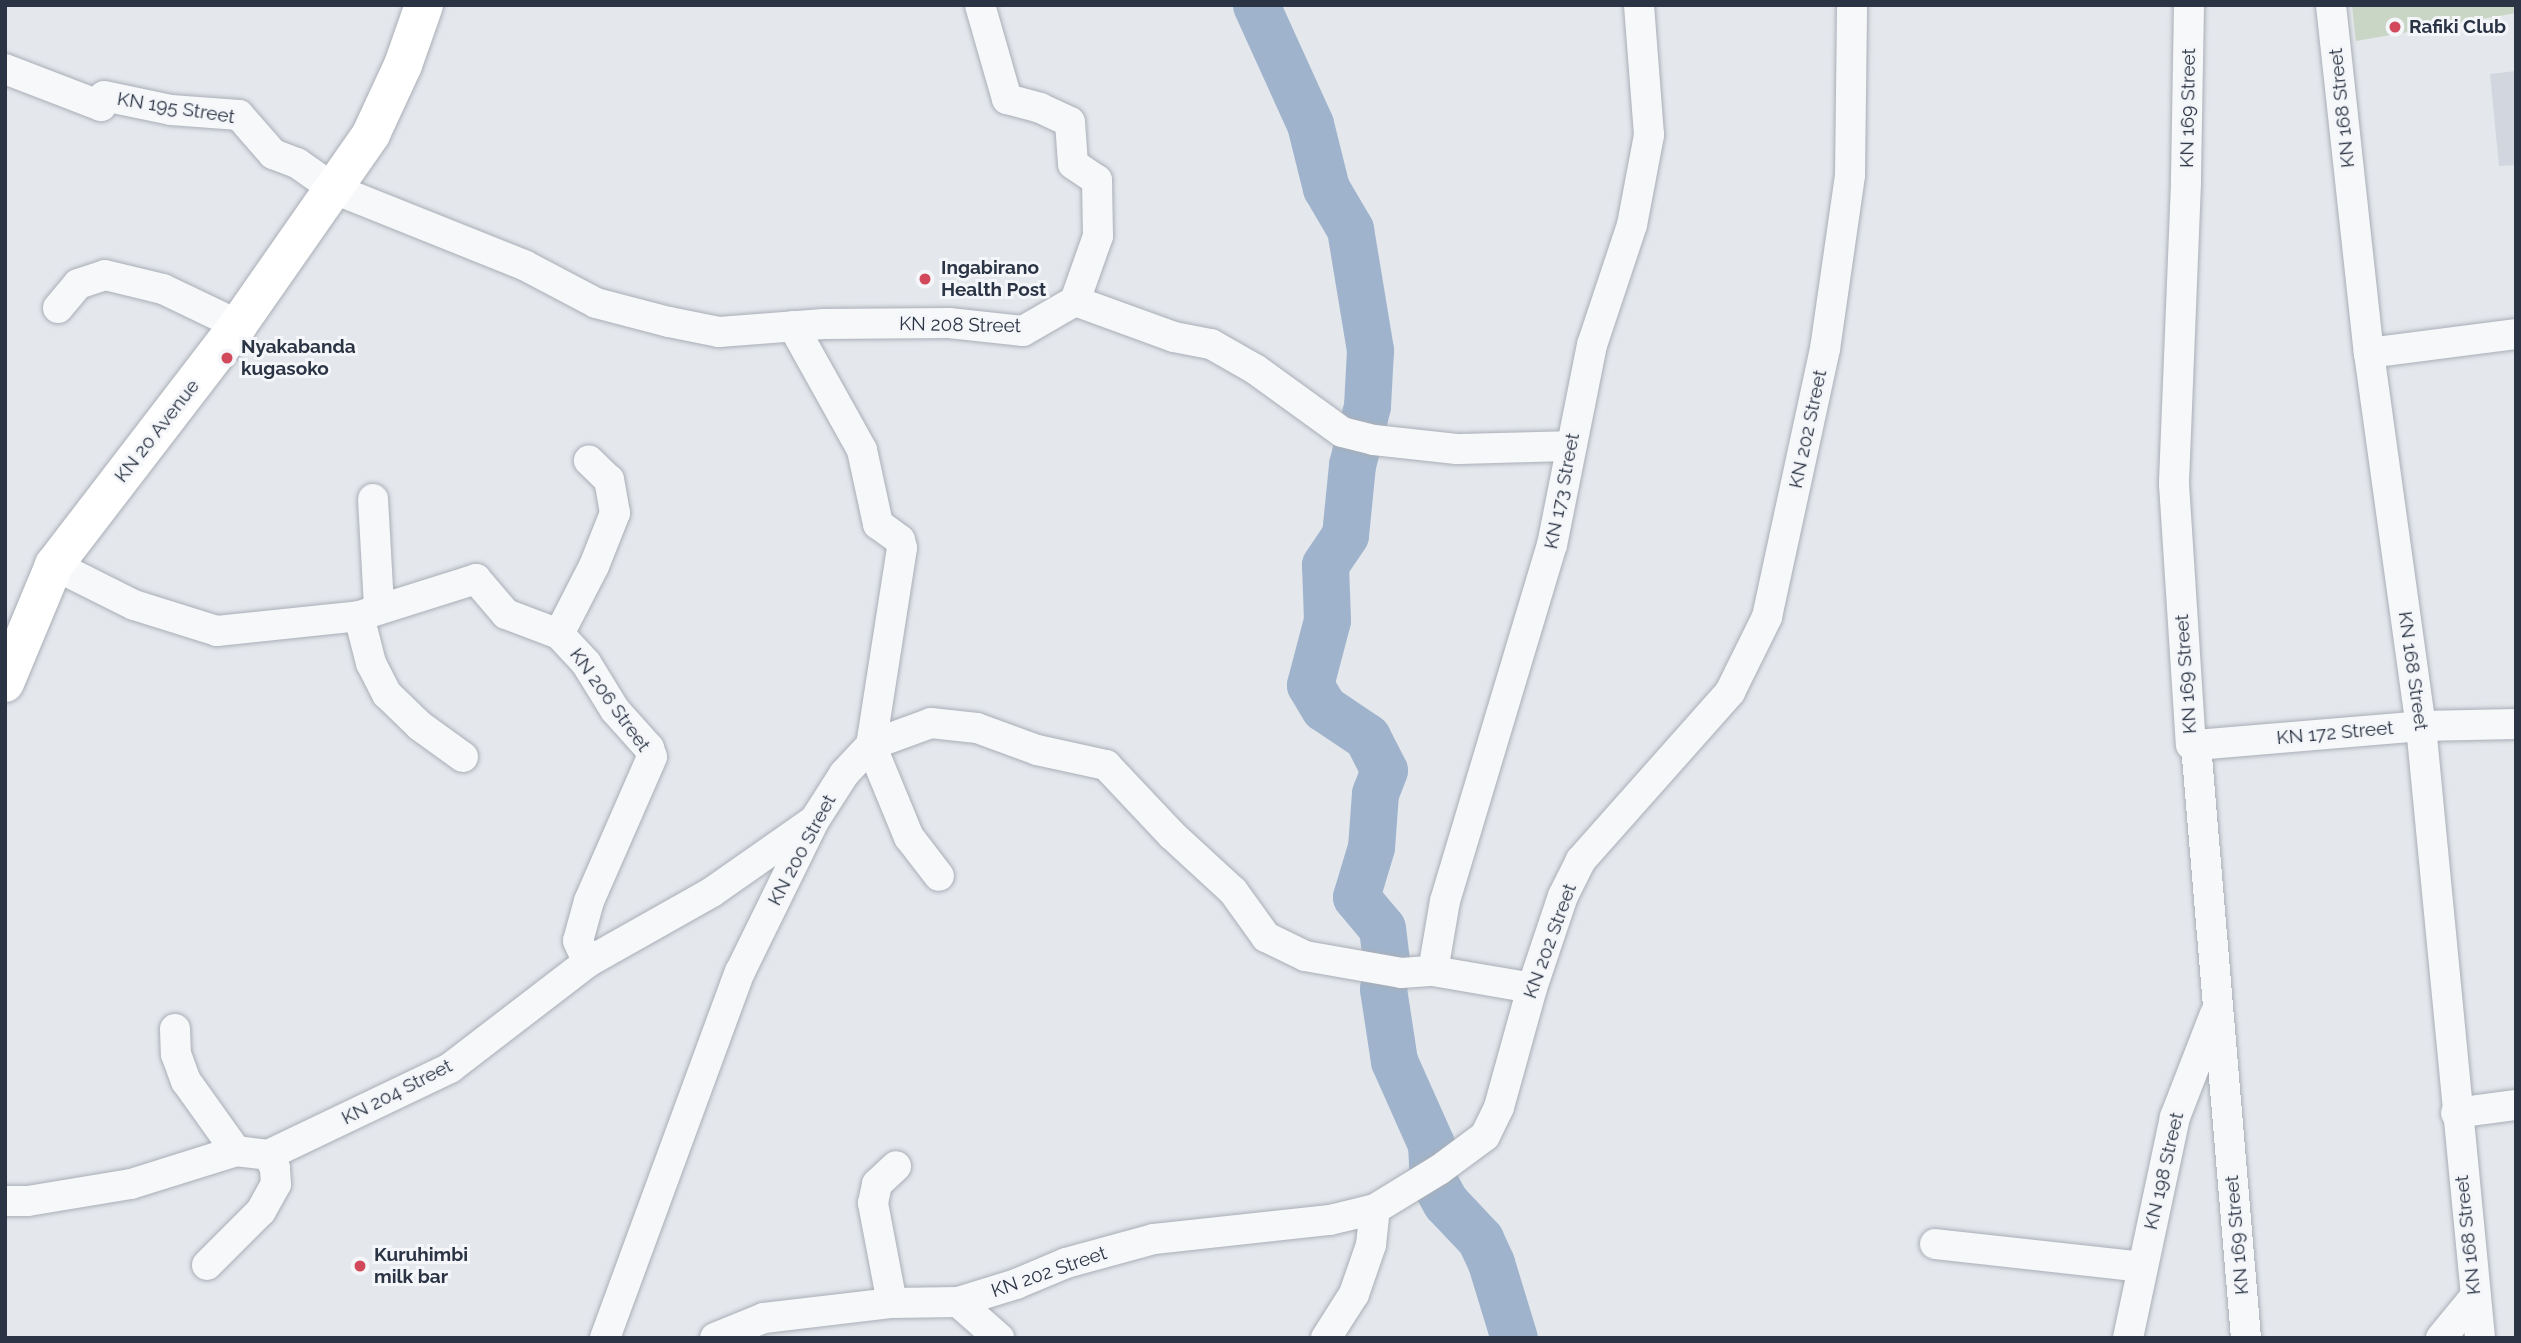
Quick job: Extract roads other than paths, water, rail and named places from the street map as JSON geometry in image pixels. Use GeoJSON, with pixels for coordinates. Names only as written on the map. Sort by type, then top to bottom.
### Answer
{"type":"FeatureCollection","features":[{"type":"Feature","properties":{"kind":"main road","name":"KN 20 Avenue"},"geometry":{"type":"LineString","coordinates":[[5,683],[54,565],[239,326],[371,134],[403,65],[424,5]]}},
{"type":"Feature","properties":{"kind":"street"},"geometry":{"type":"LineString","coordinates":[[980,5],[1007,99],[1040,107],[1070,122],[1073,164],[1097,180],[1098,236],[1074,301],[1174,337],[1211,344],[1255,369],[1342,432],[1374,440],[1457,449],[1571,446]]}},
{"type":"Feature","properties":{"kind":"street","name":"KN 173 Street"},"geometry":{"type":"LineString","coordinates":[[1433,971],[1445,901],[1552,545],[1592,345],[1632,225],[1649,135],[1639,5]]}},
{"type":"Feature","properties":{"kind":"street","name":"KN 202 Street"},"geometry":{"type":"LineString","coordinates":[[715,1338],[764,1318],[892,1303],[958,1302],[1016,1284],[1066,1263],[1154,1239],[1330,1220],[1375,1209],[1431,1175],[1485,1136],[1499,1107],[1532,988],[1563,896],[1581,860],[1730,692],[1767,617],[1825,349],[1850,175],[1852,5]]}},
{"type":"Feature","properties":{"kind":"street","name":"KN 169 Street"},"geometry":{"type":"LineString","coordinates":[[2189,5],[2186,183],[2175,484],[2191,744],[2196,745],[2246,1338]]}},
{"type":"Feature","properties":{"kind":"street","name":"KN 168 Street"},"geometry":{"type":"LineString","coordinates":[[2331,5],[2369,353],[2421,726],[2456,1113],[2480,1338]]}},
{"type":"Feature","properties":{"kind":"street","name":"KN 195 Street"},"geometry":{"type":"LineString","coordinates":[[5,69],[101,106],[104,96],[171,110],[239,115],[273,154],[297,163],[334,189]]}},
{"type":"Feature","properties":{"kind":"street","name":"KN 208 Street"},"geometry":{"type":"LineString","coordinates":[[334,189],[524,265],[596,303],[719,332],[793,326],[949,323],[1023,331],[1074,301]]}},
{"type":"Feature","properties":{"kind":"street"},"geometry":{"type":"LineString","coordinates":[[58,308],[78,284],[104,275],[163,289],[239,326]]}},
{"type":"Feature","properties":{"kind":"street"},"geometry":{"type":"LineString","coordinates":[[793,326],[862,450],[878,524],[900,540],[902,548],[871,745],[909,837],[939,876]]}},
{"type":"Feature","properties":{"kind":"street"},"geometry":{"type":"LineString","coordinates":[[2369,353],[2516,334]]}},
{"type":"Feature","properties":{"kind":"street"},"geometry":{"type":"LineString","coordinates":[[559,634],[594,566],[615,513],[609,480],[589,461]]}},
{"type":"Feature","properties":{"kind":"street"},"geometry":{"type":"LineString","coordinates":[[373,499],[369,612],[371,663],[387,694],[419,726],[463,757]]}},
{"type":"Feature","properties":{"kind":"street","name":"KN 206 Street"},"geometry":{"type":"LineString","coordinates":[[54,565],[134,605],[217,631],[369,612],[477,579],[506,614],[559,634],[586,663],[615,710],[649,748],[652,757],[589,901],[578,941],[588,962]]}},
{"type":"Feature","properties":{"kind":"street","name":"KN 200 Street"},"geometry":{"type":"LineString","coordinates":[[605,1338],[740,972],[814,821],[844,774],[871,745],[931,723],[976,728],[1037,750],[1106,765],[1172,835],[1233,891],[1266,937],[1306,956],[1401,973],[1433,971],[1532,988]]}},
{"type":"Feature","properties":{"kind":"street","name":"KN 172 Street"},"geometry":{"type":"LineString","coordinates":[[2196,745],[2421,726],[2516,724]]}},
{"type":"Feature","properties":{"kind":"street","name":"KN 204 Street"},"geometry":{"type":"LineString","coordinates":[[268,1155],[450,1068],[588,962],[712,892],[814,821]]}},
{"type":"Feature","properties":{"kind":"street","name":"KN 198 Street"},"geometry":{"type":"LineString","coordinates":[[2128,1338],[2175,1117],[2217,1010]]}},
{"type":"Feature","properties":{"kind":"street"},"geometry":{"type":"LineString","coordinates":[[175,1029],[176,1054],[186,1081],[236,1151]]}},
{"type":"Feature","properties":{"kind":"street"},"geometry":{"type":"LineString","coordinates":[[2456,1113],[2516,1105]]}},
{"type":"Feature","properties":{"kind":"street"},"geometry":{"type":"LineString","coordinates":[[5,1201],[28,1201],[131,1184],[236,1151],[268,1155],[275,1168],[276,1184],[261,1211],[207,1265]]}},
{"type":"Feature","properties":{"kind":"street"},"geometry":{"type":"LineString","coordinates":[[892,1303],[873,1203],[877,1184],[896,1166]]}},
{"type":"Feature","properties":{"kind":"street"},"geometry":{"type":"LineString","coordinates":[[1326,1338],[1354,1294],[1371,1245],[1375,1209]]}},
{"type":"Feature","properties":{"kind":"street"},"geometry":{"type":"LineString","coordinates":[[1935,1244],[2142,1267]]}},
{"type":"Feature","properties":{"kind":"street"},"geometry":{"type":"LineString","coordinates":[[2441,1338],[2474,1298]]}},
{"type":"Feature","properties":{"kind":"street"},"geometry":{"type":"LineString","coordinates":[[958,1302],[999,1338]]}},
{"type":"Feature","properties":{"kind":"waterway"},"geometry":{"type":"LineString","coordinates":[[1256,5],[1310,124],[1326,188],[1350,229],[1370,350],[1367,406],[1352,465],[1345,535],[1325,565],[1327,620],[1310,685],[1324,708],[1367,737],[1384,770],[1375,793],[1371,847],[1356,897],[1382,928],[1386,962],[1383,989],[1394,1061],[1431,1144],[1433,1180],[1446,1203],[1480,1239],[1491,1263],[1514,1338]]}},
{"type":"Feature","properties":{"kind":"place","name":"Rafiki Club"},"geometry":{"type":"Point","coordinates":[2395,27]}},
{"type":"Feature","properties":{"kind":"place","name":"Ingabirano Health Post"},"geometry":{"type":"Point","coordinates":[925,279]}},
{"type":"Feature","properties":{"kind":"place","name":"Nyakabanda kugasoko"},"geometry":{"type":"Point","coordinates":[227,358]}},
{"type":"Feature","properties":{"kind":"place","name":"Kuruhimbi milk bar"},"geometry":{"type":"Point","coordinates":[360,1266]}}]}
